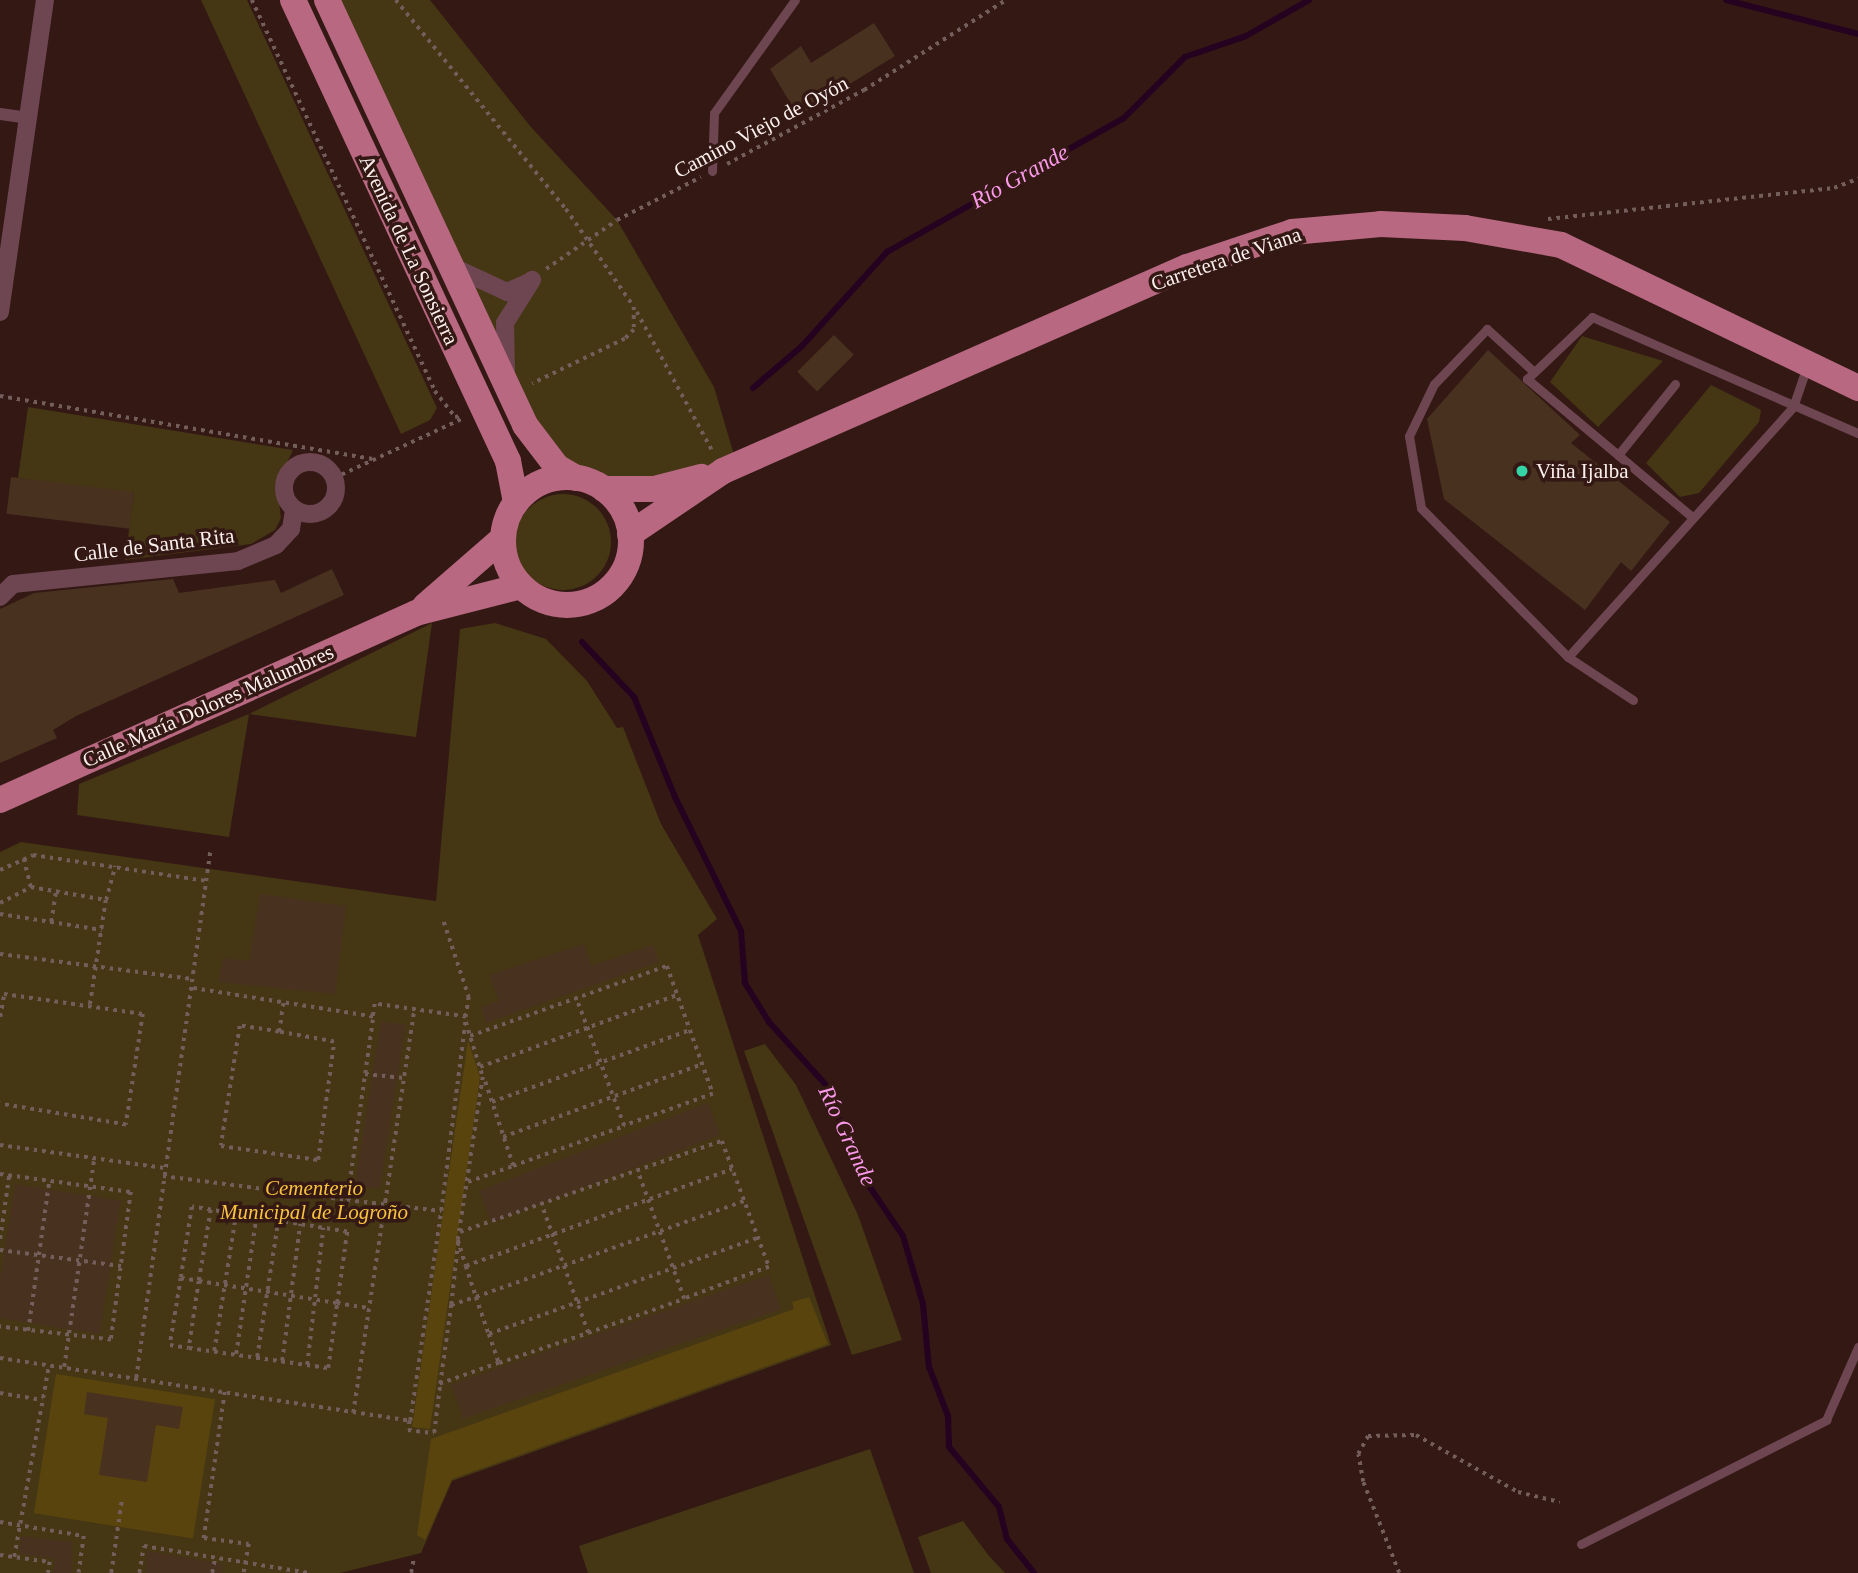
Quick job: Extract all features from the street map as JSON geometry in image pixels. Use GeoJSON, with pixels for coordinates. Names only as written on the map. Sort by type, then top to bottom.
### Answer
{"type":"FeatureCollection","features":[{"type":"Feature","properties":{"kind":"main road","name":"Avenida de La Sonsierra"},"geometry":{"type":"LineString","coordinates":[[293,0],[476,412],[513,477],[516,502]]}},
{"type":"Feature","properties":{"kind":"main road","name":"Avenida de La Sonsierra"},"geometry":{"type":"LineString","coordinates":[[327,0],[509,391],[550,458],[576,478]]}},
{"type":"Feature","properties":{"kind":"main road","name":"Carretera de Viana"},"geometry":{"type":"LineString","coordinates":[[604,489],[654,489],[723,471],[1187,267],[1292,232],[1381,224],[1525,238],[1573,250],[1858,388]]}},
{"type":"Feature","properties":{"kind":"main road","name":"Carretera de Viana"},"geometry":{"type":"LineString","coordinates":[[630,534],[723,471]]}},
{"type":"Feature","properties":{"kind":"main road"},"geometry":{"type":"LineString","coordinates":[[576,478],[604,489],[626,517],[630,534],[623,573],[595,600],[555,605],[521,586],[502,539],[516,502],[543,482],[576,478]]}},
{"type":"Feature","properties":{"kind":"main road","name":"Calle María Dolores Malumbres"},"geometry":{"type":"LineString","coordinates":[[416,613],[502,539]]}},
{"type":"Feature","properties":{"kind":"main road","name":"Calle María Dolores Malumbres"},"geometry":{"type":"LineString","coordinates":[[0,800],[416,613],[521,586]]}},
{"type":"Feature","properties":{"kind":"street"},"geometry":{"type":"LineString","coordinates":[[0,312],[45,0]]}},
{"type":"Feature","properties":{"kind":"street"},"geometry":{"type":"LineString","coordinates":[[0,114],[29,118]]}},
{"type":"Feature","properties":{"kind":"street"},"geometry":{"type":"LineString","coordinates":[[451,265],[507,292],[532,280]]}},
{"type":"Feature","properties":{"kind":"street"},"geometry":{"type":"LineString","coordinates":[[509,391],[505,323],[532,280]]}},
{"type":"Feature","properties":{"kind":"street"},"geometry":{"type":"LineString","coordinates":[[297,465],[323,465],[334,478],[335,495],[326,509],[310,515],[294,509],[284,486],[297,465]]}},
{"type":"Feature","properties":{"kind":"street","name":"Calle de Santa Rita"},"geometry":{"type":"LineString","coordinates":[[0,597],[13,584],[238,561],[276,545],[291,529],[294,509]]}},
{"type":"Feature","properties":{"kind":"lane"},"geometry":{"type":"LineString","coordinates":[[712,171],[714,113],[795,0]]}},
{"type":"Feature","properties":{"kind":"lane"},"geometry":{"type":"LineString","coordinates":[[1691,516],[1527,379],[1592,317],[1793,407],[1858,433]]}},
{"type":"Feature","properties":{"kind":"lane"},"geometry":{"type":"LineString","coordinates":[[1534,372],[1487,329],[1434,384],[1409,436],[1421,508],[1568,657],[1633,700]]}},
{"type":"Feature","properties":{"kind":"lane"},"geometry":{"type":"LineString","coordinates":[[1568,657],[1691,516],[1793,407],[1808,363]]}},
{"type":"Feature","properties":{"kind":"lane"},"geometry":{"type":"LineString","coordinates":[[1618,455],[1675,384]]}},
{"type":"Feature","properties":{"kind":"lane"},"geometry":{"type":"LineString","coordinates":[[1581,1544],[1826,1420],[1858,1347]]}},
{"type":"Feature","properties":{"kind":"path"},"geometry":{"type":"LineString","coordinates":[[252,0],[435,391],[455,416],[476,412]]}},
{"type":"Feature","properties":{"kind":"path"},"geometry":{"type":"LineString","coordinates":[[396,0],[587,238],[634,307],[723,471]]}},
{"type":"Feature","properties":{"kind":"path","name":"Camino Viejo de Oyón"},"geometry":{"type":"LineString","coordinates":[[532,280],[587,238],[864,90],[1006,0]]}},
{"type":"Feature","properties":{"kind":"path"},"geometry":{"type":"LineString","coordinates":[[1525,238],[1554,214],[1833,188],[1858,179]]}},
{"type":"Feature","properties":{"kind":"path"},"geometry":{"type":"LineString","coordinates":[[509,391],[625,339],[634,330],[634,307]]}},
{"type":"Feature","properties":{"kind":"path"},"geometry":{"type":"LineString","coordinates":[[0,396],[373,459]]}},
{"type":"Feature","properties":{"kind":"path"},"geometry":{"type":"LineString","coordinates":[[334,478],[476,412]]}},
{"type":"Feature","properties":{"kind":"path"},"geometry":{"type":"LineString","coordinates":[[136,1378],[210,852]]}},
{"type":"Feature","properties":{"kind":"path"},"geometry":{"type":"LineString","coordinates":[[0,870],[24,859],[115,866],[206,881]]}},
{"type":"Feature","properties":{"kind":"path"},"geometry":{"type":"LineString","coordinates":[[24,859],[31,887]]}},
{"type":"Feature","properties":{"kind":"path"},"geometry":{"type":"LineString","coordinates":[[90,1006],[106,900],[115,866]]}},
{"type":"Feature","properties":{"kind":"path"},"geometry":{"type":"LineString","coordinates":[[0,903],[31,887],[106,900]]}},
{"type":"Feature","properties":{"kind":"path"},"geometry":{"type":"LineString","coordinates":[[51,922],[56,891]]}},
{"type":"Feature","properties":{"kind":"path"},"geometry":{"type":"LineString","coordinates":[[0,915],[102,930]]}},
{"type":"Feature","properties":{"kind":"path"},"geometry":{"type":"LineString","coordinates":[[444,922],[469,997],[441,1211],[408,1430],[434,1433],[458,1240],[483,1077]]}},
{"type":"Feature","properties":{"kind":"path"},"geometry":{"type":"LineString","coordinates":[[0,954],[192,979]]}},
{"type":"Feature","properties":{"kind":"path"},"geometry":{"type":"LineString","coordinates":[[467,1182],[713,1094],[667,966],[470,1036]]}},
{"type":"Feature","properties":{"kind":"path"},"geometry":{"type":"LineString","coordinates":[[190,988],[373,1017]]}},
{"type":"Feature","properties":{"kind":"path"},"geometry":{"type":"LineString","coordinates":[[0,1017],[4,994],[143,1014],[126,1125],[0,1104]]}},
{"type":"Feature","properties":{"kind":"path"},"geometry":{"type":"LineString","coordinates":[[480,1067],[677,995]]}},
{"type":"Feature","properties":{"kind":"path"},"geometry":{"type":"LineString","coordinates":[[576,998],[624,1126]]}},
{"type":"Feature","properties":{"kind":"path"},"geometry":{"type":"LineString","coordinates":[[279,1032],[284,1003]]}},
{"type":"Feature","properties":{"kind":"path"},"geometry":{"type":"LineString","coordinates":[[347,1200],[375,1004],[466,1020]]}},
{"type":"Feature","properties":{"kind":"path"},"geometry":{"type":"LineString","coordinates":[[353,1413],[414,1010]]}},
{"type":"Feature","properties":{"kind":"path"},"geometry":{"type":"LineString","coordinates":[[466,1020],[513,1166]]}},
{"type":"Feature","properties":{"kind":"path"},"geometry":{"type":"LineString","coordinates":[[240,1026],[279,1032],[334,1042],[318,1160],[221,1146],[240,1026]]}},
{"type":"Feature","properties":{"kind":"path"},"geometry":{"type":"LineString","coordinates":[[492,1102],[690,1030]]}},
{"type":"Feature","properties":{"kind":"path"},"geometry":{"type":"LineString","coordinates":[[503,1137],[702,1064]]}},
{"type":"Feature","properties":{"kind":"path"},"geometry":{"type":"LineString","coordinates":[[365,1074],[404,1078]]}},
{"type":"Feature","properties":{"kind":"path"},"geometry":{"type":"LineString","coordinates":[[440,1384],[588,1334],[769,1267],[722,1141],[460,1232]]}},
{"type":"Feature","properties":{"kind":"path"},"geometry":{"type":"LineString","coordinates":[[0,1145],[164,1168]]}},
{"type":"Feature","properties":{"kind":"path"},"geometry":{"type":"LineString","coordinates":[[64,1367],[94,1158]]}},
{"type":"Feature","properties":{"kind":"path"},"geometry":{"type":"LineString","coordinates":[[466,1266],[732,1169]]}},
{"type":"Feature","properties":{"kind":"path"},"geometry":{"type":"LineString","coordinates":[[637,1170],[684,1299]]}},
{"type":"Feature","properties":{"kind":"path"},"geometry":{"type":"LineString","coordinates":[[0,1174],[131,1192],[111,1340],[0,1327]]}},
{"type":"Feature","properties":{"kind":"path"},"geometry":{"type":"LineString","coordinates":[[0,1239],[9,1175]]}},
{"type":"Feature","properties":{"kind":"path"},"geometry":{"type":"LineString","coordinates":[[163,1176],[441,1211]]}},
{"type":"Feature","properties":{"kind":"path"},"geometry":{"type":"LineString","coordinates":[[28,1331],[49,1181]]}},
{"type":"Feature","properties":{"kind":"path"},"geometry":{"type":"LineString","coordinates":[[451,1305],[744,1201]]}},
{"type":"Feature","properties":{"kind":"path"},"geometry":{"type":"LineString","coordinates":[[541,1204],[588,1334]]}},
{"type":"Feature","properties":{"kind":"path"},"geometry":{"type":"LineString","coordinates":[[192,1207],[211,1210],[347,1232],[328,1368],[170,1345],[192,1207]]}},
{"type":"Feature","properties":{"kind":"path"},"geometry":{"type":"LineString","coordinates":[[189,1348],[211,1210]]}},
{"type":"Feature","properties":{"kind":"path"},"geometry":{"type":"LineString","coordinates":[[214,1352],[236,1214]]}},
{"type":"Feature","properties":{"kind":"path"},"geometry":{"type":"LineString","coordinates":[[236,1354],[256,1218]]}},
{"type":"Feature","properties":{"kind":"path"},"geometry":{"type":"LineString","coordinates":[[257,1358],[278,1221]]}},
{"type":"Feature","properties":{"kind":"path"},"geometry":{"type":"LineString","coordinates":[[282,1361],[300,1224]]}},
{"type":"Feature","properties":{"kind":"path"},"geometry":{"type":"LineString","coordinates":[[307,1365],[324,1228]]}},
{"type":"Feature","properties":{"kind":"path"},"geometry":{"type":"LineString","coordinates":[[489,1334],[757,1238]]}},
{"type":"Feature","properties":{"kind":"path"},"geometry":{"type":"LineString","coordinates":[[458,1240],[499,1363]]}},
{"type":"Feature","properties":{"kind":"path"},"geometry":{"type":"LineString","coordinates":[[0,1250],[121,1266]]}},
{"type":"Feature","properties":{"kind":"path"},"geometry":{"type":"LineString","coordinates":[[181,1278],[369,1308]]}},
{"type":"Feature","properties":{"kind":"path"},"geometry":{"type":"LineString","coordinates":[[0,1358],[410,1421]]}},
{"type":"Feature","properties":{"kind":"path"},"geometry":{"type":"LineString","coordinates":[[14,1557],[49,1365]]}},
{"type":"Feature","properties":{"kind":"path"},"geometry":{"type":"LineString","coordinates":[[225,1392],[204,1538],[249,1544],[244,1573]]}},
{"type":"Feature","properties":{"kind":"path"},"geometry":{"type":"LineString","coordinates":[[0,1393],[42,1400]]}},
{"type":"Feature","properties":{"kind":"path"},"geometry":{"type":"LineString","coordinates":[[1399,1573],[1363,1482],[1358,1454],[1368,1436],[1416,1435],[1518,1492],[1560,1502]]}},
{"type":"Feature","properties":{"kind":"path"},"geometry":{"type":"LineString","coordinates":[[111,1573],[122,1498]]}},
{"type":"Feature","properties":{"kind":"path"},"geometry":{"type":"LineString","coordinates":[[0,1522],[84,1536],[79,1573]]}},
{"type":"Feature","properties":{"kind":"path"},"geometry":{"type":"LineString","coordinates":[[139,1573],[144,1546],[309,1573]]}},
{"type":"Feature","properties":{"kind":"path"},"geometry":{"type":"LineString","coordinates":[[0,1555],[50,1562],[48,1573]]}},
{"type":"Feature","properties":{"kind":"path"},"geometry":{"type":"LineString","coordinates":[[411,1573],[414,1556]]}},
{"type":"Feature","properties":{"kind":"path"},"geometry":{"type":"LineString","coordinates":[[212,1573],[215,1557]]}},
{"type":"Feature","properties":{"kind":"green space"},"geometry":{"type":"Polygon","coordinates":[[[201,0],[247,0],[437,408],[430,420],[401,434],[201,0]]]}},
{"type":"Feature","properties":{"kind":"green space"},"geometry":{"type":"Polygon","coordinates":[[[327,0],[430,0],[530,126],[617,220],[714,387],[737,465],[604,489],[557,467],[327,0]]]}},
{"type":"Feature","properties":{"kind":"green space"},"geometry":{"type":"Polygon","coordinates":[[[1582,336],[1663,361],[1598,427],[1550,382],[1582,336]]]}},
{"type":"Feature","properties":{"kind":"green space"},"geometry":{"type":"Polygon","coordinates":[[[1711,385],[1761,410],[1759,422],[1699,493],[1680,497],[1646,463],[1711,385]]]}},
{"type":"Feature","properties":{"kind":"green space"},"geometry":{"type":"Polygon","coordinates":[[[28,407],[293,450],[277,484],[281,518],[275,530],[251,544],[125,560],[134,493],[18,478],[28,407]]]}},
{"type":"Feature","properties":{"kind":"green space"},"geometry":{"type":"Polygon","coordinates":[[[563,494],[581,498],[597,508],[607,524],[611,542],[607,560],[597,576],[581,586],[563,590],[545,586],[529,576],[519,560],[515,542],[519,524],[529,508],[545,498],[563,494]]]}},
{"type":"Feature","properties":{"kind":"green space"},"geometry":{"type":"Polygon","coordinates":[[[432,623],[416,737],[249,714],[432,623]]]}},
{"type":"Feature","properties":{"kind":"green space","name":"Cementerio Municipal de Logroño"},"geometry":{"type":"Polygon","coordinates":[[[495,623],[546,639],[587,681],[617,728],[623,727],[661,824],[717,919],[698,935],[831,1345],[452,1481],[421,1553],[340,1573],[0,1573],[0,852],[21,842],[436,901],[460,629],[495,623]]]}},
{"type":"Feature","properties":{"kind":"green space"},"geometry":{"type":"Polygon","coordinates":[[[249,714],[229,837],[77,815],[79,784],[249,714]]]}},
{"type":"Feature","properties":{"kind":"green space"},"geometry":{"type":"Polygon","coordinates":[[[765,1044],[796,1085],[858,1215],[902,1340],[852,1355],[744,1051],[765,1044]]]}},
{"type":"Feature","properties":{"kind":"green space"},"geometry":{"type":"Polygon","coordinates":[[[870,1449],[914,1573],[588,1573],[579,1546],[870,1449]]]}},
{"type":"Feature","properties":{"kind":"green space"},"geometry":{"type":"Polygon","coordinates":[[[963,1521],[1005,1573],[931,1573],[918,1537],[963,1521]]]}},
{"type":"Feature","properties":{"kind":"shaded area"},"geometry":{"type":"Polygon","coordinates":[[[468,1041],[480,1077],[430,1429],[412,1427],[468,1041]]]}},
{"type":"Feature","properties":{"kind":"shaded area"},"geometry":{"type":"Polygon","coordinates":[[[809,1297],[828,1344],[452,1479],[425,1540],[417,1535],[431,1439],[794,1309],[792,1302],[809,1297]]]}},
{"type":"Feature","properties":{"kind":"shaded area"},"geometry":{"type":"Polygon","coordinates":[[[56,1374],[215,1399],[193,1538],[34,1513],[56,1374]]]}},
{"type":"Feature","properties":{"kind":"building"},"geometry":{"type":"Polygon","coordinates":[[[874,23],[895,56],[798,116],[770,69],[801,46],[811,63],[874,23]]]}},
{"type":"Feature","properties":{"kind":"building"},"geometry":{"type":"Polygon","coordinates":[[[834,335],[854,355],[817,392],[797,372],[834,335]]]}},
{"type":"Feature","properties":{"kind":"building","name":"Viña Ijalba"},"geometry":{"type":"Polygon","coordinates":[[[1488,350],[1580,435],[1571,443],[1670,522],[1631,571],[1621,562],[1585,610],[1444,499],[1427,419],[1488,350]]]}},
{"type":"Feature","properties":{"kind":"building"},"geometry":{"type":"Polygon","coordinates":[[[11,477],[134,492],[130,529],[6,514],[11,477]]]}},
{"type":"Feature","properties":{"kind":"building"},"geometry":{"type":"Polygon","coordinates":[[[332,569],[344,595],[76,716],[53,730],[57,738],[0,763],[0,609],[34,593],[173,579],[179,593],[275,580],[281,593],[332,569]]]}},
{"type":"Feature","properties":{"kind":"building"},"geometry":{"type":"Polygon","coordinates":[[[260,894],[346,906],[335,994],[218,982],[223,958],[249,961],[260,894]]]}},
{"type":"Feature","properties":{"kind":"building"},"geometry":{"type":"Polygon","coordinates":[[[584,944],[591,966],[653,945],[659,962],[486,1023],[481,1007],[499,1001],[489,975],[584,944]]]}},
{"type":"Feature","properties":{"kind":"building"},"geometry":{"type":"Polygon","coordinates":[[[381,1021],[406,1025],[380,1189],[355,1185],[381,1021]]]}},
{"type":"Feature","properties":{"kind":"building"},"geometry":{"type":"Polygon","coordinates":[[[708,1103],[720,1135],[491,1223],[479,1191],[708,1103]]]}},
{"type":"Feature","properties":{"kind":"building"},"geometry":{"type":"Polygon","coordinates":[[[15,1184],[121,1201],[100,1334],[0,1318],[0,1279],[15,1184]]]}},
{"type":"Feature","properties":{"kind":"building"},"geometry":{"type":"Polygon","coordinates":[[[769,1275],[781,1309],[463,1418],[451,1384],[769,1275]]]}},
{"type":"Feature","properties":{"kind":"building"},"geometry":{"type":"Polygon","coordinates":[[[87,1392],[183,1407],[179,1429],[156,1425],[147,1482],[99,1475],[108,1418],[84,1414],[87,1392]]]}},
{"type":"Feature","properties":{"kind":"building"},"geometry":{"type":"Polygon","coordinates":[[[21,1536],[72,1542],[72,1573],[53,1573],[55,1559],[19,1554],[21,1536]]]}},
{"type":"Feature","properties":{"kind":"building"},"geometry":{"type":"Polygon","coordinates":[[[147,1551],[223,1564],[222,1573],[145,1573],[147,1551]]]}},
{"type":"Feature","properties":{"kind":"waterway","name":"Río Grande"},"geometry":{"type":"LineString","coordinates":[[753,388],[802,346],[887,252],[1124,118],[1185,57],[1246,36],[1309,0]]}},
{"type":"Feature","properties":{"kind":"waterway","name":"Río Grande"},"geometry":{"type":"LineString","coordinates":[[1726,0],[1858,34]]}},
{"type":"Feature","properties":{"kind":"waterway","name":"Río Grande"},"geometry":{"type":"LineString","coordinates":[[582,642],[634,697],[675,797],[741,931],[745,983],[769,1022],[826,1085],[859,1171],[903,1236],[923,1304],[929,1367],[948,1416],[949,1447],[999,1507],[1007,1539],[1034,1573]]}},
{"type":"Feature","properties":{"kind":"place","name":"Viña Ijalba"},"geometry":{"type":"Point","coordinates":[1522,471]}}]}
